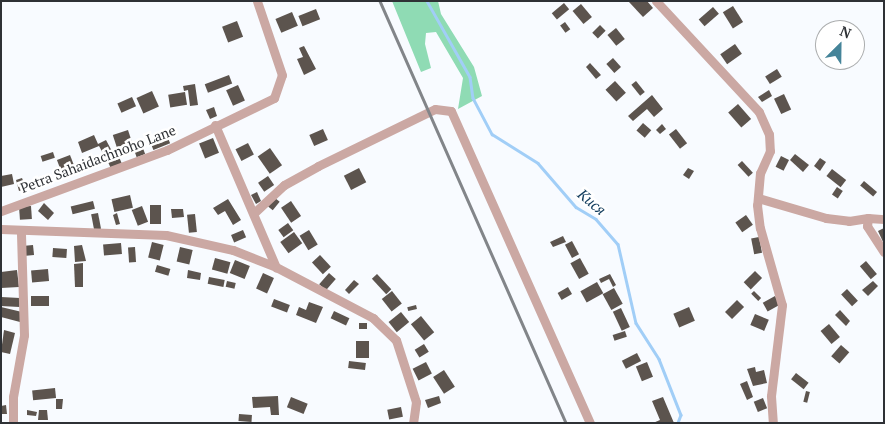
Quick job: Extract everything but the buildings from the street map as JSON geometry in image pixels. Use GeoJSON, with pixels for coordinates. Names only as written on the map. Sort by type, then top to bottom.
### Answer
{"type":"FeatureCollection","features":[{"type":"Feature","properties":{"kind":"street","name":"Petra Sahaidachnoho Lane"},"geometry":{"type":"LineString","coordinates":[[1,211],[167,150],[215,125],[274,98],[282,75],[257,1]]}},
{"type":"Feature","properties":{"kind":"street"},"geometry":{"type":"LineString","coordinates":[[656,1],[764,120],[771,146],[760,174],[758,220],[782,305],[773,371],[773,423]]}},
{"type":"Feature","properties":{"kind":"street"},"geometry":{"type":"LineString","coordinates":[[254,212],[284,184],[318,166],[436,109],[451,111],[590,423]]}},
{"type":"Feature","properties":{"kind":"street"},"geometry":{"type":"LineString","coordinates":[[215,125],[276,267]]}},
{"type":"Feature","properties":{"kind":"street"},"geometry":{"type":"LineString","coordinates":[[758,198],[826,218],[848,221],[868,218],[884,219]]}},
{"type":"Feature","properties":{"kind":"street"},"geometry":{"type":"LineString","coordinates":[[868,218],[867,226],[884,252]]}},
{"type":"Feature","properties":{"kind":"street"},"geometry":{"type":"LineString","coordinates":[[1,229],[20,232],[166,235],[233,250],[276,267],[373,318],[396,340],[416,402],[413,423]]}},
{"type":"Feature","properties":{"kind":"street"},"geometry":{"type":"LineString","coordinates":[[13,423],[14,397],[24,340],[20,232]]}},
{"type":"Feature","properties":{"kind":"green space"},"geometry":{"type":"Polygon","coordinates":[[[392,1],[438,1],[441,14],[474,67],[482,96],[458,109],[463,78],[436,32],[426,33],[425,44],[431,68],[421,72],[392,1]]]}},
{"type":"Feature","properties":{"kind":"waterway","name":"Кися"},"geometry":{"type":"LineString","coordinates":[[427,1],[470,77],[473,98],[492,134],[538,163],[576,207],[596,219],[618,244],[636,323],[659,359],[681,415],[678,423]]}},
{"type":"Feature","properties":{"kind":"railway"},"geometry":{"type":"LineString","coordinates":[[380,1],[566,423]]}}]}
